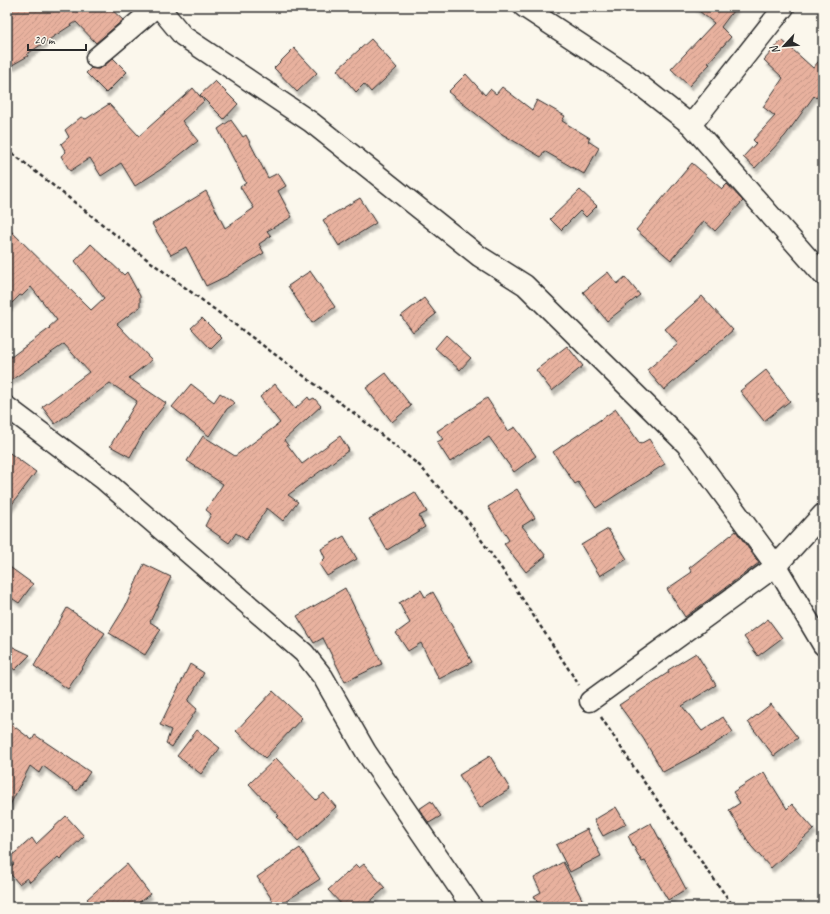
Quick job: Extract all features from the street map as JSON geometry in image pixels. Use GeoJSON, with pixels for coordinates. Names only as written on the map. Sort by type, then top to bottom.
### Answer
{"type":"FeatureCollection","features":[{"type":"Feature","properties":{"kind":"street"},"geometry":{"type":"LineString","coordinates":[[96,58],[157,7],[183,36],[311,122],[479,256],[525,285],[687,445],[776,566],[823,645]]}},
{"type":"Feature","properties":{"kind":"street"},"geometry":{"type":"LineString","coordinates":[[524,7],[626,74],[691,125],[823,274]]}},
{"type":"Feature","properties":{"kind":"street"},"geometry":{"type":"LineString","coordinates":[[691,125],[784,7]]}},
{"type":"Feature","properties":{"kind":"street"},"geometry":{"type":"LineString","coordinates":[[7,407],[103,479],[304,653],[323,677],[366,752],[472,907]]}},
{"type":"Feature","properties":{"kind":"street"},"geometry":{"type":"LineString","coordinates":[[590,701],[776,566],[823,514]]}},
{"type":"Feature","properties":{"kind":"path"},"geometry":{"type":"LineString","coordinates":[[7,149],[136,252],[359,417],[420,466],[465,517],[516,589],[637,772],[734,907]]}},
{"type":"Feature","properties":{"kind":"building"},"geometry":{"type":"Polygon","coordinates":[[[7,7],[109,7],[123,20],[96,43],[76,22],[27,54],[28,56],[7,68],[7,7]]]}},
{"type":"Feature","properties":{"kind":"building"},"geometry":{"type":"Polygon","coordinates":[[[694,7],[736,7],[721,27],[731,37],[708,63],[710,64],[689,86],[671,69],[714,23],[694,7]]]}},
{"type":"Feature","properties":{"kind":"building"},"geometry":{"type":"Polygon","coordinates":[[[371,39],[397,68],[371,92],[364,84],[356,92],[337,70],[371,39]]]}},
{"type":"Feature","properties":{"kind":"building"},"geometry":{"type":"Polygon","coordinates":[[[782,40],[813,68],[823,56],[823,90],[816,98],[814,96],[785,136],[755,168],[743,157],[756,143],[753,140],[775,116],[763,107],[783,78],[764,60],[782,40]]]}},
{"type":"Feature","properties":{"kind":"building"},"geometry":{"type":"Polygon","coordinates":[[[294,48],[317,73],[297,92],[274,68],[294,48]]]}},
{"type":"Feature","properties":{"kind":"building"},"geometry":{"type":"Polygon","coordinates":[[[113,58],[127,72],[106,93],[86,73],[91,68],[98,69],[103,67],[113,58]]]}},
{"type":"Feature","properties":{"kind":"building"},"geometry":{"type":"Polygon","coordinates":[[[466,74],[485,95],[490,89],[496,94],[502,87],[532,110],[537,100],[565,116],[562,121],[590,138],[588,141],[599,148],[584,174],[544,151],[541,157],[502,134],[448,92],[466,74]]]}},
{"type":"Feature","properties":{"kind":"building"},"geometry":{"type":"Polygon","coordinates":[[[215,81],[238,104],[224,119],[200,95],[215,81]]]}},
{"type":"Feature","properties":{"kind":"building"},"geometry":{"type":"Polygon","coordinates":[[[193,88],[204,101],[182,121],[198,141],[163,168],[135,186],[121,163],[101,176],[90,158],[70,171],[61,156],[66,152],[61,144],[69,137],[65,130],[81,117],[86,119],[109,104],[139,136],[193,88]]]}},
{"type":"Feature","properties":{"kind":"building"},"geometry":{"type":"Polygon","coordinates":[[[231,120],[243,137],[246,135],[268,178],[278,173],[286,186],[278,191],[292,217],[267,231],[271,236],[259,244],[264,253],[227,276],[206,286],[186,247],[171,255],[152,224],[206,191],[225,228],[254,208],[240,187],[246,183],[218,129],[231,120]]]}},
{"type":"Feature","properties":{"kind":"building"},"geometry":{"type":"Polygon","coordinates":[[[692,163],[722,189],[727,184],[743,201],[715,231],[704,221],[671,260],[636,230],[692,163]]]}},
{"type":"Feature","properties":{"kind":"building"},"geometry":{"type":"Polygon","coordinates":[[[580,190],[597,206],[586,217],[580,211],[561,230],[550,219],[580,190]]]}},
{"type":"Feature","properties":{"kind":"building"},"geometry":{"type":"Polygon","coordinates":[[[360,198],[376,223],[339,246],[323,220],[360,198]]]}},
{"type":"Feature","properties":{"kind":"building"},"geometry":{"type":"Polygon","coordinates":[[[7,227],[91,310],[104,298],[75,261],[91,244],[124,275],[127,272],[140,296],[140,307],[117,324],[152,360],[129,378],[166,403],[145,430],[130,457],[110,446],[137,401],[110,383],[55,424],[42,407],[89,372],[64,344],[7,383],[7,360],[50,328],[49,327],[57,320],[31,287],[22,296],[20,295],[7,308],[7,227]]]}},
{"type":"Feature","properties":{"kind":"building"},"geometry":{"type":"Polygon","coordinates":[[[310,271],[335,307],[312,323],[288,286],[310,271]]]}},
{"type":"Feature","properties":{"kind":"building"},"geometry":{"type":"Polygon","coordinates":[[[608,272],[617,284],[625,277],[640,295],[607,321],[583,292],[608,272]]]}},
{"type":"Feature","properties":{"kind":"building"},"geometry":{"type":"Polygon","coordinates":[[[702,296],[733,330],[664,390],[647,370],[678,344],[665,329],[702,296]]]}},
{"type":"Feature","properties":{"kind":"building"},"geometry":{"type":"Polygon","coordinates":[[[424,298],[436,314],[413,332],[401,316],[424,298]]]}},
{"type":"Feature","properties":{"kind":"building"},"geometry":{"type":"Polygon","coordinates":[[[202,318],[222,338],[211,349],[191,328],[202,318]]]}},
{"type":"Feature","properties":{"kind":"building"},"geometry":{"type":"Polygon","coordinates":[[[446,335],[471,358],[460,370],[435,348],[446,335]]]}},
{"type":"Feature","properties":{"kind":"building"},"geometry":{"type":"Polygon","coordinates":[[[567,346],[583,366],[552,391],[536,370],[567,346]]]}},
{"type":"Feature","properties":{"kind":"building"},"geometry":{"type":"Polygon","coordinates":[[[766,370],[790,401],[764,421],[740,391],[766,370]]]}},
{"type":"Feature","properties":{"kind":"building"},"geometry":{"type":"Polygon","coordinates":[[[386,373],[411,406],[392,422],[366,388],[386,373]]]}},
{"type":"Feature","properties":{"kind":"building"},"geometry":{"type":"Polygon","coordinates":[[[191,384],[214,402],[220,393],[235,403],[227,409],[209,436],[172,407],[191,384]]]}},
{"type":"Feature","properties":{"kind":"building"},"geometry":{"type":"Polygon","coordinates":[[[275,384],[295,409],[308,397],[310,400],[314,398],[321,406],[284,440],[302,464],[340,436],[349,450],[288,495],[298,502],[283,521],[267,508],[246,540],[236,533],[229,543],[205,526],[211,514],[206,510],[223,484],[187,461],[203,436],[235,456],[280,423],[260,397],[275,384]]]}},
{"type":"Feature","properties":{"kind":"building"},"geometry":{"type":"Polygon","coordinates":[[[487,398],[508,431],[515,427],[536,456],[514,472],[489,437],[450,462],[437,442],[443,439],[437,431],[487,398]]]}},
{"type":"Feature","properties":{"kind":"building"},"geometry":{"type":"Polygon","coordinates":[[[616,409],[640,444],[649,439],[665,464],[596,508],[578,482],[575,484],[553,452],[616,409]]]}},
{"type":"Feature","properties":{"kind":"building"},"geometry":{"type":"Polygon","coordinates":[[[7,451],[36,472],[7,511],[7,451]]]}},
{"type":"Feature","properties":{"kind":"building"},"geometry":{"type":"Polygon","coordinates":[[[517,489],[535,518],[522,526],[546,556],[526,572],[504,544],[509,540],[488,507],[517,489]]]}},
{"type":"Feature","properties":{"kind":"building"},"geometry":{"type":"Polygon","coordinates":[[[415,492],[427,512],[419,516],[425,527],[387,550],[369,519],[415,492]]]}},
{"type":"Feature","properties":{"kind":"building"},"geometry":{"type":"Polygon","coordinates":[[[608,529],[627,559],[600,576],[581,545],[608,529]]]}},
{"type":"Feature","properties":{"kind":"building"},"geometry":{"type":"Polygon","coordinates":[[[736,531],[759,563],[685,617],[667,589],[692,572],[689,568],[736,531]]]}},
{"type":"Feature","properties":{"kind":"building"},"geometry":{"type":"Polygon","coordinates":[[[344,536],[357,559],[327,576],[319,564],[325,558],[321,549],[344,536]]]}},
{"type":"Feature","properties":{"kind":"building"},"geometry":{"type":"Polygon","coordinates":[[[144,564],[171,577],[150,622],[161,629],[145,655],[109,633],[125,607],[144,564]]]}},
{"type":"Feature","properties":{"kind":"building"},"geometry":{"type":"Polygon","coordinates":[[[7,565],[33,584],[19,603],[7,595],[7,565]]]}},
{"type":"Feature","properties":{"kind":"building"},"geometry":{"type":"Polygon","coordinates":[[[345,588],[382,664],[345,682],[323,638],[314,643],[297,616],[345,588]]]}},
{"type":"Feature","properties":{"kind":"building"},"geometry":{"type":"Polygon","coordinates":[[[421,590],[425,597],[433,592],[472,662],[439,679],[421,643],[408,651],[396,633],[410,623],[399,603],[421,590]]]}},
{"type":"Feature","properties":{"kind":"building"},"geometry":{"type":"Polygon","coordinates":[[[67,608],[105,633],[68,689],[34,666],[67,608]]]}},
{"type":"Feature","properties":{"kind":"building"},"geometry":{"type":"Polygon","coordinates":[[[768,619],[782,638],[758,656],[744,637],[768,619]]]}},
{"type":"Feature","properties":{"kind":"building"},"geometry":{"type":"Polygon","coordinates":[[[7,644],[30,655],[15,670],[7,664],[7,644]]]}},
{"type":"Feature","properties":{"kind":"building"},"geometry":{"type":"Polygon","coordinates":[[[696,653],[716,685],[682,706],[702,731],[723,717],[733,732],[708,748],[663,772],[643,738],[619,705],[669,672],[668,670],[696,653]]]}},
{"type":"Feature","properties":{"kind":"building"},"geometry":{"type":"Polygon","coordinates":[[[190,664],[204,673],[188,701],[197,709],[172,747],[166,743],[171,730],[160,725],[190,664]]]}},
{"type":"Feature","properties":{"kind":"building"},"geometry":{"type":"Polygon","coordinates":[[[273,691],[302,718],[265,758],[236,731],[273,691]]]}},
{"type":"Feature","properties":{"kind":"building"},"geometry":{"type":"Polygon","coordinates":[[[771,704],[798,738],[774,756],[748,722],[771,704]]]}},
{"type":"Feature","properties":{"kind":"building"},"geometry":{"type":"Polygon","coordinates":[[[7,721],[32,740],[35,735],[90,772],[77,791],[43,766],[39,773],[30,766],[7,811],[7,721]]]}},
{"type":"Feature","properties":{"kind":"building"},"geometry":{"type":"Polygon","coordinates":[[[197,730],[220,748],[201,774],[177,756],[197,730]]]}},
{"type":"Feature","properties":{"kind":"building"},"geometry":{"type":"Polygon","coordinates":[[[490,756],[510,789],[480,808],[459,775],[490,756]]]}},
{"type":"Feature","properties":{"kind":"building"},"geometry":{"type":"Polygon","coordinates":[[[276,758],[316,800],[324,793],[336,807],[298,841],[277,817],[279,816],[249,784],[276,758]]]}},
{"type":"Feature","properties":{"kind":"building"},"geometry":{"type":"Polygon","coordinates":[[[764,772],[787,809],[792,804],[814,829],[771,868],[751,846],[729,810],[740,803],[733,792],[764,772]]]}},
{"type":"Feature","properties":{"kind":"building"},"geometry":{"type":"Polygon","coordinates":[[[431,801],[441,816],[429,823],[419,809],[431,801]]]}},
{"type":"Feature","properties":{"kind":"building"},"geometry":{"type":"Polygon","coordinates":[[[616,807],[626,824],[603,836],[594,820],[616,807]]]}},
{"type":"Feature","properties":{"kind":"building"},"geometry":{"type":"Polygon","coordinates":[[[66,816],[84,836],[60,859],[58,857],[30,882],[27,878],[19,884],[7,870],[14,864],[9,858],[32,838],[36,844],[66,816]]]}},
{"type":"Feature","properties":{"kind":"building"},"geometry":{"type":"Polygon","coordinates":[[[651,823],[686,889],[668,900],[645,861],[642,862],[628,836],[651,823]]]}},
{"type":"Feature","properties":{"kind":"building"},"geometry":{"type":"Polygon","coordinates":[[[587,829],[601,856],[570,872],[556,845],[587,829]]]}},
{"type":"Feature","properties":{"kind":"building"},"geometry":{"type":"Polygon","coordinates":[[[300,848],[320,879],[277,907],[257,877],[300,848]]]}},
{"type":"Feature","properties":{"kind":"building"},"geometry":{"type":"Polygon","coordinates":[[[563,862],[586,907],[540,907],[534,896],[541,892],[534,878],[563,862]]]}},
{"type":"Feature","properties":{"kind":"building"},"geometry":{"type":"Polygon","coordinates":[[[127,864],[150,894],[133,907],[94,907],[87,899],[127,864]]]}},
{"type":"Feature","properties":{"kind":"building"},"geometry":{"type":"Polygon","coordinates":[[[364,864],[385,888],[364,907],[344,907],[328,890],[356,865],[359,868],[364,864]]]}}]}
